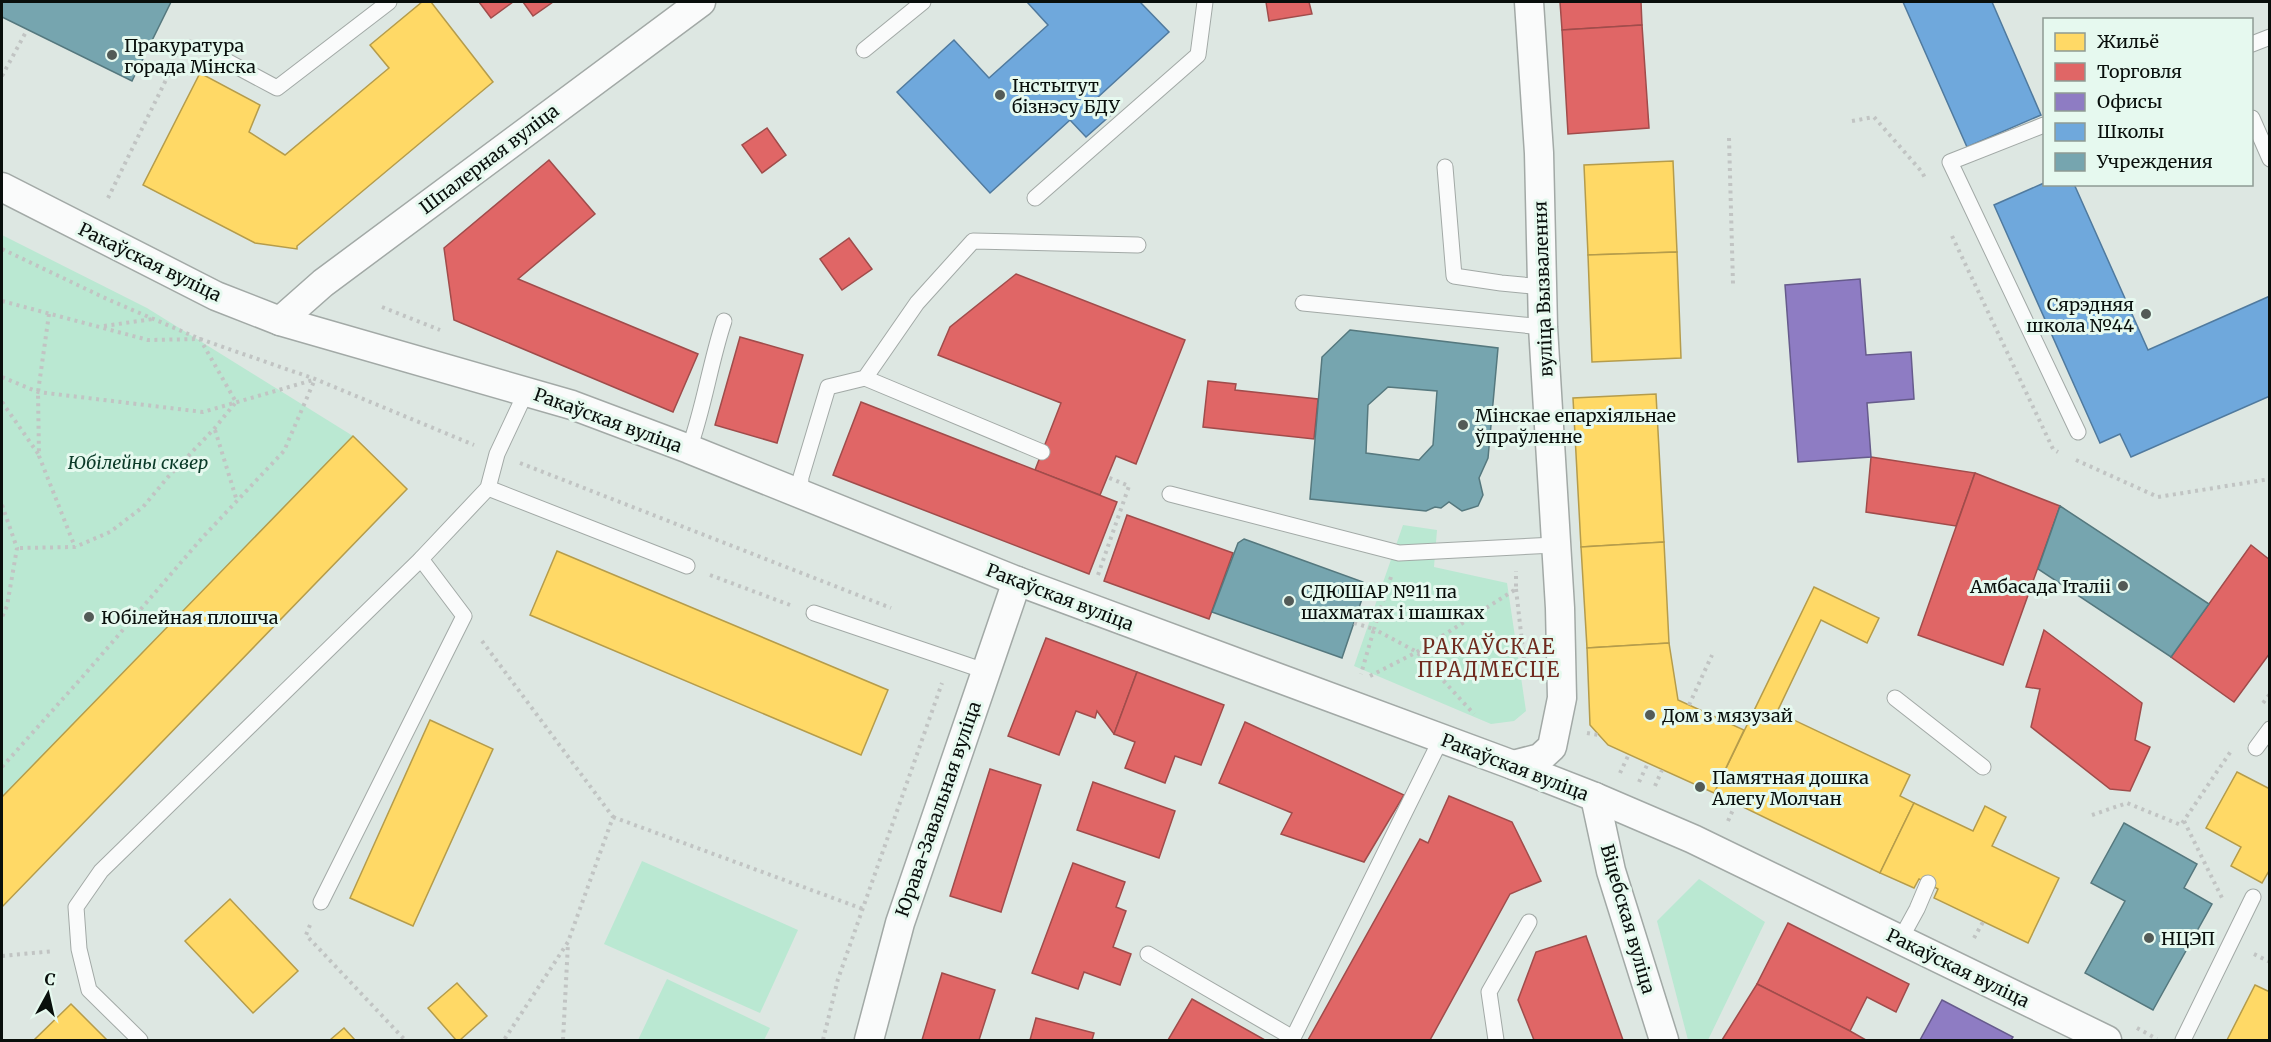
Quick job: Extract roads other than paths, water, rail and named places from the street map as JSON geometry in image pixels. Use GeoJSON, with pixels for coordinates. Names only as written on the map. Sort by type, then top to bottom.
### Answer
{"type":"FeatureCollection","features":[{"type":"Feature","properties":{"kind":"street","name":"Шпалерная вуліца"},"geometry":{"type":"LineString","coordinates":[[280,321],[328,279],[701,2]]}},
{"type":"Feature","properties":{"kind":"street","name":"вуліца Вызвалення"},"geometry":{"type":"LineString","coordinates":[[1513,765],[1540,758],[1552,747],[1562,698],[1560,608],[1543,327],[1539,153],[1529,2]]}},
{"type":"Feature","properties":{"kind":"street","name":"Ракаўская вуліца"},"geometry":{"type":"LineString","coordinates":[[2,187],[216,296],[280,321],[527,390],[572,405],[690,449],[1017,581],[1595,797],[1693,839],[2107,1041]]}},
{"type":"Feature","properties":{"kind":"street","name":"Юрава-Завальная вуліца"},"geometry":{"type":"LineString","coordinates":[[869,1041],[900,923],[1017,581]]}},
{"type":"Feature","properties":{"kind":"street","name":"Віцебская вуліца"},"geometry":{"type":"LineString","coordinates":[[1595,797],[1611,871],[1664,1041]]}},
{"type":"Feature","properties":{"kind":"lane"},"geometry":{"type":"LineString","coordinates":[[219,57],[277,88],[389,2]]}},
{"type":"Feature","properties":{"kind":"lane"},"geometry":{"type":"LineString","coordinates":[[864,50],[923,2]]}},
{"type":"Feature","properties":{"kind":"lane"},"geometry":{"type":"LineString","coordinates":[[1035,198],[1198,55],[1205,2]]}},
{"type":"Feature","properties":{"kind":"lane"},"geometry":{"type":"LineString","coordinates":[[2253,44],[2270,37]]}},
{"type":"Feature","properties":{"kind":"lane"},"geometry":{"type":"LineString","coordinates":[[2253,120],[2270,159]]}},
{"type":"Feature","properties":{"kind":"lane"},"geometry":{"type":"LineString","coordinates":[[2043,125],[1950,162],[2078,432]]}},
{"type":"Feature","properties":{"kind":"lane"},"geometry":{"type":"LineString","coordinates":[[1445,167],[1454,276],[1543,287]]}},
{"type":"Feature","properties":{"kind":"lane"},"geometry":{"type":"LineString","coordinates":[[865,378],[917,303],[973,241],[1138,245]]}},
{"type":"Feature","properties":{"kind":"lane"},"geometry":{"type":"LineString","coordinates":[[1303,303],[1543,327]]}},
{"type":"Feature","properties":{"kind":"lane"},"geometry":{"type":"LineString","coordinates":[[690,449],[712,358],[724,321]]}},
{"type":"Feature","properties":{"kind":"lane"},"geometry":{"type":"LineString","coordinates":[[800,494],[801,477],[828,387],[865,378],[1042,452]]}},
{"type":"Feature","properties":{"kind":"lane"},"geometry":{"type":"LineString","coordinates":[[140,1041],[89,990],[79,949],[76,907],[102,871],[421,559],[488,488],[497,454],[527,390]]}},
{"type":"Feature","properties":{"kind":"lane"},"geometry":{"type":"LineString","coordinates":[[488,488],[687,566]]}},
{"type":"Feature","properties":{"kind":"lane"},"geometry":{"type":"LineString","coordinates":[[1170,494],[1400,553],[1555,545]]}},
{"type":"Feature","properties":{"kind":"lane"},"geometry":{"type":"LineString","coordinates":[[321,902],[464,616],[421,559]]}},
{"type":"Feature","properties":{"kind":"lane"},"geometry":{"type":"LineString","coordinates":[[814,613],[985,671]]}},
{"type":"Feature","properties":{"kind":"lane"},"geometry":{"type":"LineString","coordinates":[[1895,698],[1983,767]]}},
{"type":"Feature","properties":{"kind":"lane"},"geometry":{"type":"LineString","coordinates":[[2256,748],[2270,729]]}},
{"type":"Feature","properties":{"kind":"lane"},"geometry":{"type":"LineString","coordinates":[[1148,954],[1293,1038],[1441,739]]}},
{"type":"Feature","properties":{"kind":"lane"},"geometry":{"type":"LineString","coordinates":[[1900,940],[1928,883]]}},
{"type":"Feature","properties":{"kind":"lane"},"geometry":{"type":"LineString","coordinates":[[2183,1041],[2253,897]]}},
{"type":"Feature","properties":{"kind":"lane"},"geometry":{"type":"LineString","coordinates":[[1496,1041],[1489,992],[1529,922]]}},
{"type":"Feature","properties":{"kind":"place","name":"Пракуратура горада Мінска"},"geometry":{"type":"Point","coordinates":[112,55]}},
{"type":"Feature","properties":{"kind":"place","name":"Інстытут бізнэсу БДУ"},"geometry":{"type":"Point","coordinates":[1000,95]}},
{"type":"Feature","properties":{"kind":"place","name":"Сярэдняя школа №44"},"geometry":{"type":"Point","coordinates":[2146,314]}},
{"type":"Feature","properties":{"kind":"place","name":"Мінскае епархіяльнае ўпраўленне"},"geometry":{"type":"Point","coordinates":[1463,425]}},
{"type":"Feature","properties":{"kind":"place","name":"Амбасада Італіі"},"geometry":{"type":"Point","coordinates":[2123,586]}},
{"type":"Feature","properties":{"kind":"place","name":"СДЮШАР №11 па шахматах і шашках"},"geometry":{"type":"Point","coordinates":[1289,601]}},
{"type":"Feature","properties":{"kind":"place","name":"Юбілейная плошча"},"geometry":{"type":"Point","coordinates":[89,617]}},
{"type":"Feature","properties":{"kind":"place","name":"Дом з мязузай"},"geometry":{"type":"Point","coordinates":[1650,715]}},
{"type":"Feature","properties":{"kind":"place","name":"Памятная дошка Алегу Молчан"},"geometry":{"type":"Point","coordinates":[1700,787]}},
{"type":"Feature","properties":{"kind":"place","name":"НЦЭП"},"geometry":{"type":"Point","coordinates":[2149,938]}},
{"type":"Feature","properties":{"kind":"district","name":"РАКАЎСКАЕ ПРАДМЕСЦЕ"},"geometry":{"type":"Point","coordinates":[1489,658]}},
{"type":"Feature","properties":{"kind":"park label","name":"Юбілейны сквер"},"geometry":{"type":"Point","coordinates":[138,462]}}]}
